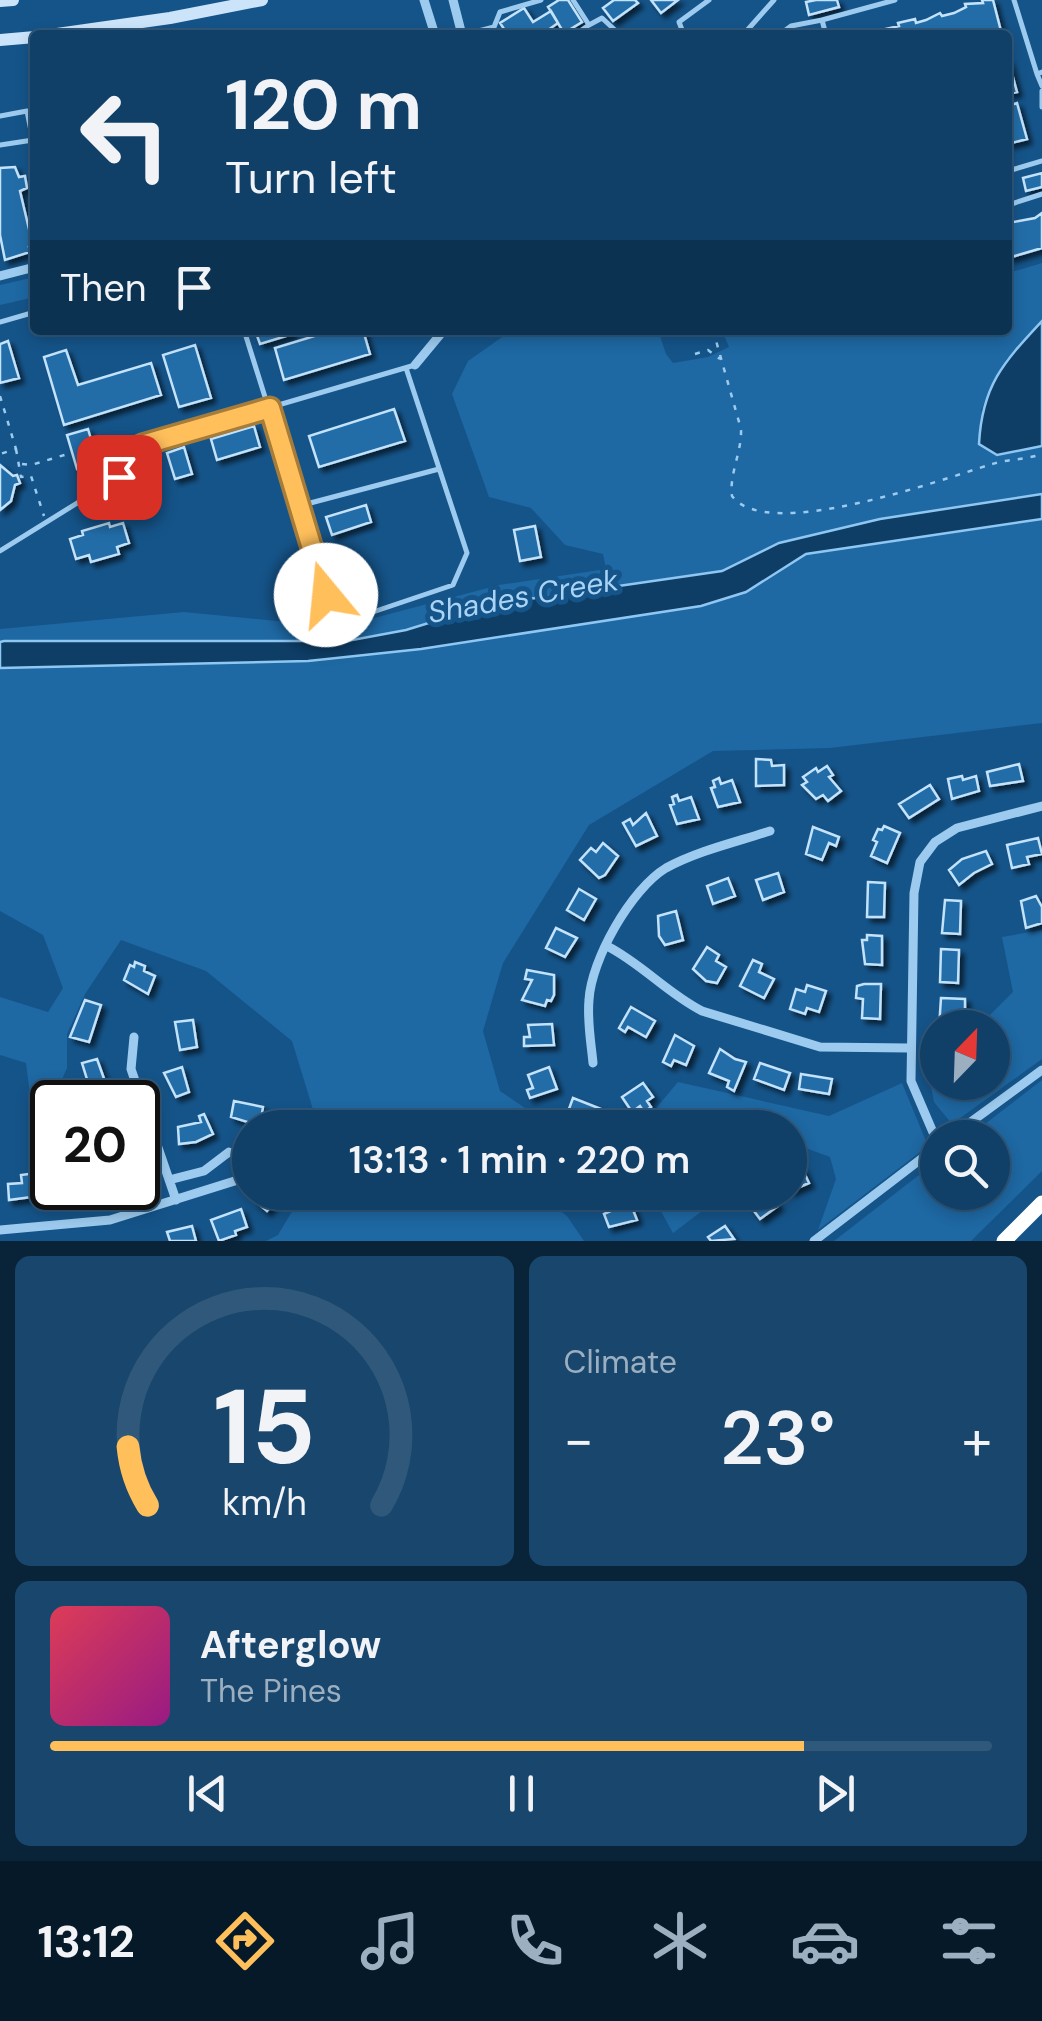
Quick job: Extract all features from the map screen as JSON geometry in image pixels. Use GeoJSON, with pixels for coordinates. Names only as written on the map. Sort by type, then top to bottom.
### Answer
{"type":"FeatureCollection","features":[{"type":"Feature","properties":{"kind":"highway"},"geometry":{"type":"LineString","coordinates":[[1004,1241],[1042,1203]]}},
{"type":"Feature","properties":{"kind":"main road"},"geometry":{"type":"LineString","coordinates":[[0,1],[13,0]]}},
{"type":"Feature","properties":{"kind":"main road"},"geometry":{"type":"LineString","coordinates":[[85,30],[262,0]]}},
{"type":"Feature","properties":{"kind":"main road"},"geometry":{"type":"LineString","coordinates":[[0,40],[30,37]]}},
{"type":"Feature","properties":{"kind":"street"},"geometry":{"type":"LineString","coordinates":[[424,0],[433,30]]}},
{"type":"Feature","properties":{"kind":"street"},"geometry":{"type":"LineString","coordinates":[[453,0],[461,30]]}},
{"type":"Feature","properties":{"kind":"street"},"geometry":{"type":"LineString","coordinates":[[0,276],[30,268]]}},
{"type":"Feature","properties":{"kind":"street"},"geometry":{"type":"LineString","coordinates":[[410,366],[439,335]]}},
{"type":"Feature","properties":{"kind":"street"},"geometry":{"type":"LineString","coordinates":[[926,1120],[915,1095],[909,1048],[914,893],[920,862],[934,842],[957,828],[1042,806]]}},
{"type":"Feature","properties":{"kind":"street"},"geometry":{"type":"LineString","coordinates":[[594,1063],[589,998],[594,973],[634,898],[658,874],[678,863],[770,831]]}},
{"type":"Feature","properties":{"kind":"street"},"geometry":{"type":"LineString","coordinates":[[607,946],[702,1011],[820,1046],[909,1048]]}},
{"type":"Feature","properties":{"kind":"street"},"geometry":{"type":"LineString","coordinates":[[134,1037],[131,1069],[176,1200]]}},
{"type":"Feature","properties":{"kind":"street"},"geometry":{"type":"LineString","coordinates":[[974,1120],[1042,1070]]}},
{"type":"Feature","properties":{"kind":"street"},"geometry":{"type":"LineString","coordinates":[[0,1230],[110,1220],[241,1180],[247,1160],[229,1152],[204,1170],[169,1180]]}},
{"type":"Feature","properties":{"kind":"street"},"geometry":{"type":"LineString","coordinates":[[814,1241],[920,1159]]}},
{"type":"Feature","properties":{"kind":"lane"},"geometry":{"type":"LineString","coordinates":[[494,26],[500,12],[542,0]]}},
{"type":"Feature","properties":{"kind":"lane"},"geometry":{"type":"LineString","coordinates":[[573,0],[589,25]]}},
{"type":"Feature","properties":{"kind":"lane"},"geometry":{"type":"LineString","coordinates":[[682,30],[679,22],[709,0]]}},
{"type":"Feature","properties":{"kind":"lane"},"geometry":{"type":"LineString","coordinates":[[747,30],[774,0]]}},
{"type":"Feature","properties":{"kind":"lane"},"geometry":{"type":"LineString","coordinates":[[785,30],[894,0]]}},
{"type":"Feature","properties":{"kind":"lane"},"geometry":{"type":"LineString","coordinates":[[1014,0],[1039,73],[1042,108]]}},
{"type":"Feature","properties":{"kind":"lane"},"geometry":{"type":"LineString","coordinates":[[582,30],[602,18],[616,30]]}},
{"type":"Feature","properties":{"kind":"lane"},"geometry":{"type":"LineString","coordinates":[[822,20],[825,30]]}},
{"type":"Feature","properties":{"kind":"lane"},"geometry":{"type":"LineString","coordinates":[[480,30],[494,26]]}},
{"type":"Feature","properties":{"kind":"lane"},"geometry":{"type":"LineString","coordinates":[[494,26],[496,30]]}},
{"type":"Feature","properties":{"kind":"lane"},"geometry":{"type":"LineString","coordinates":[[0,116],[27,111],[30,126]]}},
{"type":"Feature","properties":{"kind":"lane"},"geometry":{"type":"LineString","coordinates":[[0,145],[30,140]]}},
{"type":"Feature","properties":{"kind":"lane"},"geometry":{"type":"LineString","coordinates":[[1012,170],[1042,161]]}},
{"type":"Feature","properties":{"kind":"lane"},"geometry":{"type":"LineString","coordinates":[[1012,204],[1042,194]]}},
{"type":"Feature","properties":{"kind":"lane"},"geometry":{"type":"LineString","coordinates":[[0,322],[30,313]]}},
{"type":"Feature","properties":{"kind":"lane"},"geometry":{"type":"LineString","coordinates":[[0,551],[119,477],[142,445],[270,408],[410,366],[467,553],[454,584],[367,614],[346,612],[326,595],[270,408],[246,335]]}},
{"type":"Feature","properties":{"kind":"lane"},"geometry":{"type":"LineString","coordinates":[[300,506],[439,469]]}},
{"type":"Feature","properties":{"kind":"path"},"geometry":{"type":"LineString","coordinates":[[714,335],[741,429],[739,458],[730,485],[732,496],[752,511],[795,512],[862,502],[992,464],[1042,454]]}},
{"type":"Feature","properties":{"kind":"path"},"geometry":{"type":"LineString","coordinates":[[695,354],[708,350],[722,360]]}},
{"type":"Feature","properties":{"kind":"path"},"geometry":{"type":"LineString","coordinates":[[0,396],[21,464],[21,477],[32,476],[46,522]]}},
{"type":"Feature","properties":{"kind":"path"},"geometry":{"type":"LineString","coordinates":[[0,454],[16,449]]}},
{"type":"Feature","properties":{"kind":"path"},"geometry":{"type":"LineString","coordinates":[[21,464],[31,466],[70,452]]}},
{"type":"Feature","properties":{"kind":"shaded area"},"geometry":{"type":"Polygon","coordinates":[[[1042,263],[1042,321],[1006,360],[981,410],[998,455],[1042,446],[1042,494],[880,519],[779,543],[722,571],[347,641],[0,642],[0,629],[184,612],[340,627],[499,585],[606,569],[603,554],[565,545],[531,508],[489,497],[452,394],[468,361],[505,335],[660,335],[673,363],[708,357],[729,347],[724,335],[1012,335],[1012,272],[1042,263]]]}},
{"type":"Feature","properties":{"kind":"shaded area"},"geometry":{"type":"Polygon","coordinates":[[[30,278],[30,298],[0,305],[0,285],[30,278]]]}},
{"type":"Feature","properties":{"kind":"shaded area"},"geometry":{"type":"Polygon","coordinates":[[[1042,321],[1042,446],[997,455],[979,444],[990,390],[1006,362],[1042,321]]]}},
{"type":"Feature","properties":{"kind":"shaded area"},"geometry":{"type":"Polygon","coordinates":[[[1042,494],[1042,519],[806,554],[746,592],[701,606],[421,649],[308,661],[0,668],[0,642],[4,641],[347,641],[406,630],[487,605],[722,571],[779,543],[880,519],[1042,494]]]}},
{"type":"Feature","properties":{"kind":"shaded area"},"geometry":{"type":"Polygon","coordinates":[[[1042,519],[1042,723],[830,748],[713,751],[589,825],[503,963],[483,1031],[500,1091],[528,1110],[313,1110],[292,1041],[206,971],[121,940],[85,994],[67,1034],[67,1068],[62,1080],[30,1080],[30,1095],[26,1063],[0,1055],[0,997],[48,1012],[63,988],[43,935],[0,911],[0,668],[308,661],[421,649],[747,592],[806,554],[1042,519]]]}},
{"type":"Feature","properties":{"kind":"shaded area"},"geometry":{"type":"Polygon","coordinates":[[[1042,930],[1042,1059],[1010,1082],[1010,1010],[995,1010],[1013,992],[1002,937],[1042,930]]]}},
{"type":"Feature","properties":{"kind":"shaded area"},"geometry":{"type":"Polygon","coordinates":[[[1042,1080],[1042,1171],[1010,1203],[1010,1120],[990,1120],[1042,1080]]]}},
{"type":"Feature","properties":{"kind":"shaded area"},"geometry":{"type":"Polygon","coordinates":[[[678,1082],[802,1110],[654,1110],[678,1082]]]}},
{"type":"Feature","properties":{"kind":"shaded area"},"geometry":{"type":"Polygon","coordinates":[[[902,1083],[920,1127],[920,1152],[818,1230],[836,1179],[830,1157],[807,1149],[807,1111],[829,1116],[902,1083]]]}},
{"type":"Feature","properties":{"kind":"shaded area"},"geometry":{"type":"Polygon","coordinates":[[[985,1100],[958,1120],[949,1120],[934,1102],[985,1100]]]}},
{"type":"Feature","properties":{"kind":"shaded area"},"geometry":{"type":"Polygon","coordinates":[[[920,1174],[920,1210],[1002,1210],[971,1241],[834,1241],[920,1174]]]}},
{"type":"Feature","properties":{"kind":"shaded area"},"geometry":{"type":"Polygon","coordinates":[[[293,1210],[559,1210],[584,1241],[266,1241],[278,1235],[293,1210]]]}},
{"type":"Feature","properties":{"kind":"shaded area"},"geometry":{"type":"Polygon","coordinates":[[[660,1210],[703,1210],[673,1233],[660,1210]]]}},
{"type":"Feature","properties":{"kind":"building"},"geometry":{"type":"Polygon","coordinates":[[[568,0],[582,22],[562,30],[548,7],[568,0]]]}},
{"type":"Feature","properties":{"kind":"building"},"geometry":{"type":"Polygon","coordinates":[[[614,0],[638,3],[613,21],[603,8],[614,0]]]}},
{"type":"Feature","properties":{"kind":"building"},"geometry":{"type":"Polygon","coordinates":[[[651,0],[678,0],[661,13],[651,0]]]}},
{"type":"Feature","properties":{"kind":"building"},"geometry":{"type":"Polygon","coordinates":[[[837,0],[839,7],[809,15],[806,2],[837,0]]]}},
{"type":"Feature","properties":{"kind":"building"},"geometry":{"type":"Polygon","coordinates":[[[982,0],[993,0],[1001,30],[881,30],[940,13],[954,13],[965,4],[983,3],[982,0]]]}},
{"type":"Feature","properties":{"kind":"building"},"geometry":{"type":"Polygon","coordinates":[[[524,8],[533,22],[551,11],[558,23],[548,30],[505,30],[500,23],[524,8]]]}},
{"type":"Feature","properties":{"kind":"building"},"geometry":{"type":"Polygon","coordinates":[[[1017,103],[1027,139],[1012,143],[1012,105],[1017,103]]]}},
{"type":"Feature","properties":{"kind":"building"},"geometry":{"type":"Polygon","coordinates":[[[15,167],[19,177],[25,176],[27,188],[20,191],[30,233],[30,252],[5,260],[0,235],[0,168],[15,167]]]}},
{"type":"Feature","properties":{"kind":"building"},"geometry":{"type":"Polygon","coordinates":[[[1042,173],[1042,187],[1026,191],[1023,178],[1042,173]]]}},
{"type":"Feature","properties":{"kind":"building"},"geometry":{"type":"Polygon","coordinates":[[[1042,213],[1042,248],[1012,257],[1012,222],[1042,213]]]}},
{"type":"Feature","properties":{"kind":"building"},"geometry":{"type":"Polygon","coordinates":[[[257,335],[290,335],[260,344],[257,335]]]}},
{"type":"Feature","properties":{"kind":"building"},"geometry":{"type":"Polygon","coordinates":[[[318,335],[364,335],[370,354],[284,380],[275,348],[318,335]]]}},
{"type":"Feature","properties":{"kind":"building"},"geometry":{"type":"Polygon","coordinates":[[[8,341],[19,378],[0,383],[0,344],[8,341]]]}},
{"type":"Feature","properties":{"kind":"building"},"geometry":{"type":"Polygon","coordinates":[[[195,345],[211,398],[179,407],[163,355],[195,345]]]}},
{"type":"Feature","properties":{"kind":"building"},"geometry":{"type":"Polygon","coordinates":[[[66,350],[78,385],[151,363],[161,395],[64,425],[44,357],[66,350]]]}},
{"type":"Feature","properties":{"kind":"building"},"geometry":{"type":"Polygon","coordinates":[[[394,409],[405,441],[319,467],[309,436],[394,409]]]}},
{"type":"Feature","properties":{"kind":"building"},"geometry":{"type":"Polygon","coordinates":[[[254,426],[260,447],[217,460],[211,439],[254,426]]]}},
{"type":"Feature","properties":{"kind":"building"},"geometry":{"type":"Polygon","coordinates":[[[88,429],[98,463],[77,469],[67,435],[88,429]]]}},
{"type":"Feature","properties":{"kind":"building"},"geometry":{"type":"Polygon","coordinates":[[[184,447],[192,474],[175,479],[167,453],[184,447]]]}},
{"type":"Feature","properties":{"kind":"building"},"geometry":{"type":"Polygon","coordinates":[[[0,465],[17,475],[20,483],[15,485],[11,501],[0,510],[0,465]]]}},
{"type":"Feature","properties":{"kind":"building"},"geometry":{"type":"Polygon","coordinates":[[[366,505],[371,522],[332,535],[326,517],[366,505]]]}},
{"type":"Feature","properties":{"kind":"building"},"geometry":{"type":"Polygon","coordinates":[[[109,523],[110,527],[123,523],[129,543],[117,547],[119,554],[91,562],[89,555],[76,559],[70,539],[109,523]]]}},
{"type":"Feature","properties":{"kind":"building"},"geometry":{"type":"Polygon","coordinates":[[[535,526],[541,557],[520,561],[514,530],[535,526]]]}},
{"type":"Feature","properties":{"kind":"building"},"geometry":{"type":"Polygon","coordinates":[[[756,759],[771,760],[772,766],[784,765],[784,785],[756,786],[756,759]]]}},
{"type":"Feature","properties":{"kind":"building"},"geometry":{"type":"Polygon","coordinates":[[[1019,764],[1023,781],[990,786],[987,772],[1019,764]]]}},
{"type":"Feature","properties":{"kind":"building"},"geometry":{"type":"Polygon","coordinates":[[[827,766],[833,775],[829,777],[841,791],[828,801],[823,795],[816,799],[802,785],[807,782],[803,777],[827,766]]]}},
{"type":"Feature","properties":{"kind":"building"},"geometry":{"type":"Polygon","coordinates":[[[962,776],[963,780],[976,776],[979,791],[952,799],[948,779],[962,776]]]}},
{"type":"Feature","properties":{"kind":"building"},"geometry":{"type":"Polygon","coordinates":[[[719,778],[721,784],[732,780],[740,802],[718,807],[711,788],[719,778]]]}},
{"type":"Feature","properties":{"kind":"building"},"geometry":{"type":"Polygon","coordinates":[[[930,785],[939,799],[909,818],[899,804],[930,785]]]}},
{"type":"Feature","properties":{"kind":"building"},"geometry":{"type":"Polygon","coordinates":[[[677,795],[679,801],[691,797],[699,819],[677,824],[670,805],[677,795]]]}},
{"type":"Feature","properties":{"kind":"building"},"geometry":{"type":"Polygon","coordinates":[[[646,813],[657,836],[636,846],[623,823],[630,819],[633,825],[646,813]]]}},
{"type":"Feature","properties":{"kind":"building"},"geometry":{"type":"Polygon","coordinates":[[[884,826],[900,833],[887,863],[871,856],[877,842],[873,840],[884,826]]]}},
{"type":"Feature","properties":{"kind":"building"},"geometry":{"type":"Polygon","coordinates":[[[813,827],[839,837],[836,846],[829,843],[822,860],[806,854],[813,827]]]}},
{"type":"Feature","properties":{"kind":"building"},"geometry":{"type":"Polygon","coordinates":[[[1038,838],[1042,854],[1027,857],[1029,864],[1012,868],[1007,845],[1038,838]]]}},
{"type":"Feature","properties":{"kind":"building"},"geometry":{"type":"Polygon","coordinates":[[[603,843],[618,856],[599,878],[580,860],[591,848],[596,852],[603,843]]]}},
{"type":"Feature","properties":{"kind":"building"},"geometry":{"type":"Polygon","coordinates":[[[986,851],[992,864],[959,885],[949,870],[962,859],[986,851]]]}},
{"type":"Feature","properties":{"kind":"building"},"geometry":{"type":"Polygon","coordinates":[[[778,873],[784,892],[763,900],[756,880],[778,873]]]}},
{"type":"Feature","properties":{"kind":"building"},"geometry":{"type":"Polygon","coordinates":[[[728,878],[735,896],[713,904],[707,886],[728,878]]]}},
{"type":"Feature","properties":{"kind":"building"},"geometry":{"type":"Polygon","coordinates":[[[868,882],[885,883],[884,917],[867,917],[868,882]]]}},
{"type":"Feature","properties":{"kind":"building"},"geometry":{"type":"Polygon","coordinates":[[[579,889],[596,899],[584,920],[567,910],[579,889]]]}},
{"type":"Feature","properties":{"kind":"building"},"geometry":{"type":"Polygon","coordinates":[[[1036,896],[1042,907],[1042,923],[1026,928],[1021,901],[1036,896]]]}},
{"type":"Feature","properties":{"kind":"building"},"geometry":{"type":"Polygon","coordinates":[[[945,900],[961,901],[960,934],[942,933],[945,900]]]}},
{"type":"Feature","properties":{"kind":"building"},"geometry":{"type":"Polygon","coordinates":[[[676,911],[683,940],[665,945],[659,936],[658,916],[676,911]]]}},
{"type":"Feature","properties":{"kind":"building"},"geometry":{"type":"Polygon","coordinates":[[[556,928],[577,938],[565,957],[546,948],[556,928]]]}},
{"type":"Feature","properties":{"kind":"building"},"geometry":{"type":"Polygon","coordinates":[[[867,935],[882,936],[882,965],[865,964],[862,940],[867,940],[867,935]]]}},
{"type":"Feature","properties":{"kind":"building"},"geometry":{"type":"Polygon","coordinates":[[[707,947],[719,955],[716,961],[726,967],[717,983],[706,981],[693,969],[707,947]]]}},
{"type":"Feature","properties":{"kind":"building"},"geometry":{"type":"Polygon","coordinates":[[[941,949],[959,950],[958,983],[940,982],[941,949]]]}},
{"type":"Feature","properties":{"kind":"building"},"geometry":{"type":"Polygon","coordinates":[[[753,960],[762,964],[759,972],[774,979],[764,998],[740,986],[753,960]]]}},
{"type":"Feature","properties":{"kind":"building"},"geometry":{"type":"Polygon","coordinates":[[[135,962],[155,976],[148,994],[124,980],[135,962]]]}},
{"type":"Feature","properties":{"kind":"building"},"geometry":{"type":"Polygon","coordinates":[[[527,970],[554,975],[554,995],[545,1006],[522,1000],[532,980],[525,979],[527,970]]]}},
{"type":"Feature","properties":{"kind":"building"},"geometry":{"type":"Polygon","coordinates":[[[881,984],[880,1019],[862,1018],[863,999],[856,998],[857,986],[881,984]]]}},
{"type":"Feature","properties":{"kind":"building"},"geometry":{"type":"Polygon","coordinates":[[[807,985],[826,991],[819,1012],[807,1008],[805,1014],[790,1009],[796,989],[805,992],[807,985]]]}},
{"type":"Feature","properties":{"kind":"building"},"geometry":{"type":"Polygon","coordinates":[[[941,998],[965,999],[965,1010],[940,1010],[941,998]]]}},
{"type":"Feature","properties":{"kind":"building"},"geometry":{"type":"Polygon","coordinates":[[[85,1000],[101,1005],[89,1042],[70,1037],[85,1000]]]}},
{"type":"Feature","properties":{"kind":"building"},"geometry":{"type":"Polygon","coordinates":[[[631,1007],[655,1021],[646,1037],[628,1027],[625,1032],[619,1028],[631,1007]]]}},
{"type":"Feature","properties":{"kind":"building"},"geometry":{"type":"Polygon","coordinates":[[[193,1020],[197,1047],[180,1050],[175,1022],[193,1020]]]}},
{"type":"Feature","properties":{"kind":"building"},"geometry":{"type":"Polygon","coordinates":[[[552,1024],[554,1045],[524,1046],[524,1037],[530,1037],[528,1025],[552,1024]]]}},
{"type":"Feature","properties":{"kind":"building"},"geometry":{"type":"Polygon","coordinates":[[[675,1035],[694,1046],[686,1065],[674,1060],[671,1066],[663,1062],[675,1035]]]}},
{"type":"Feature","properties":{"kind":"building"},"geometry":{"type":"Polygon","coordinates":[[[720,1049],[746,1062],[734,1091],[727,1087],[729,1081],[709,1073],[720,1049]]]}},
{"type":"Feature","properties":{"kind":"building"},"geometry":{"type":"Polygon","coordinates":[[[97,1059],[104,1080],[87,1080],[82,1063],[97,1059]]]}},
{"type":"Feature","properties":{"kind":"building"},"geometry":{"type":"Polygon","coordinates":[[[760,1063],[790,1073],[784,1090],[754,1079],[760,1063]]]}},
{"type":"Feature","properties":{"kind":"building"},"geometry":{"type":"Polygon","coordinates":[[[182,1067],[189,1092],[176,1097],[164,1073],[182,1067]]]}},
{"type":"Feature","properties":{"kind":"building"},"geometry":{"type":"Polygon","coordinates":[[[549,1067],[557,1089],[530,1098],[527,1090],[533,1088],[528,1075],[549,1067]]]}},
{"type":"Feature","properties":{"kind":"building"},"geometry":{"type":"Polygon","coordinates":[[[801,1074],[832,1079],[829,1094],[799,1089],[801,1074]]]}},
{"type":"Feature","properties":{"kind":"building"},"geometry":{"type":"Polygon","coordinates":[[[643,1083],[653,1097],[647,1101],[651,1107],[647,1110],[640,1106],[631,1110],[622,1097],[643,1083]]]}},
{"type":"Feature","properties":{"kind":"building"},"geometry":{"type":"Polygon","coordinates":[[[573,1098],[601,1109],[601,1110],[569,1110],[573,1098]]]}},
{"type":"Feature","properties":{"kind":"building"},"geometry":{"type":"Polygon","coordinates":[[[234,1101],[263,1107],[263,1110],[232,1110],[234,1101]]]}},
{"type":"Feature","properties":{"kind":"building"},"geometry":{"type":"Polygon","coordinates":[[[204,1114],[213,1134],[179,1144],[178,1127],[201,1122],[199,1116],[204,1114]]]}},
{"type":"Feature","properties":{"kind":"building"},"geometry":{"type":"Polygon","coordinates":[[[30,1174],[30,1197],[9,1200],[8,1184],[22,1183],[21,1175],[30,1174]]]}},
{"type":"Feature","properties":{"kind":"building"},"geometry":{"type":"Polygon","coordinates":[[[241,1210],[247,1227],[219,1241],[211,1220],[241,1210]]]}},
{"type":"Feature","properties":{"kind":"building"},"geometry":{"type":"Polygon","coordinates":[[[633,1210],[637,1220],[609,1227],[604,1214],[633,1210]]]}},
{"type":"Feature","properties":{"kind":"building"},"geometry":{"type":"Polygon","coordinates":[[[753,1210],[772,1210],[760,1219],[753,1210]]]}},
{"type":"Feature","properties":{"kind":"building"},"geometry":{"type":"Polygon","coordinates":[[[192,1226],[196,1241],[170,1241],[167,1232],[192,1226]]]}},
{"type":"Feature","properties":{"kind":"building"},"geometry":{"type":"Polygon","coordinates":[[[725,1226],[734,1239],[711,1241],[708,1237],[725,1226]]]}},
{"type":"Feature","properties":{"kind":"route"},"geometry":{"type":"LineString","coordinates":[[119,477],[142,445],[270,408],[326,595]]}},
{"type":"Feature","properties":{"kind":"water label","name":"Shades Creek"},"geometry":{"type":"Point","coordinates":[523,596]}}]}
